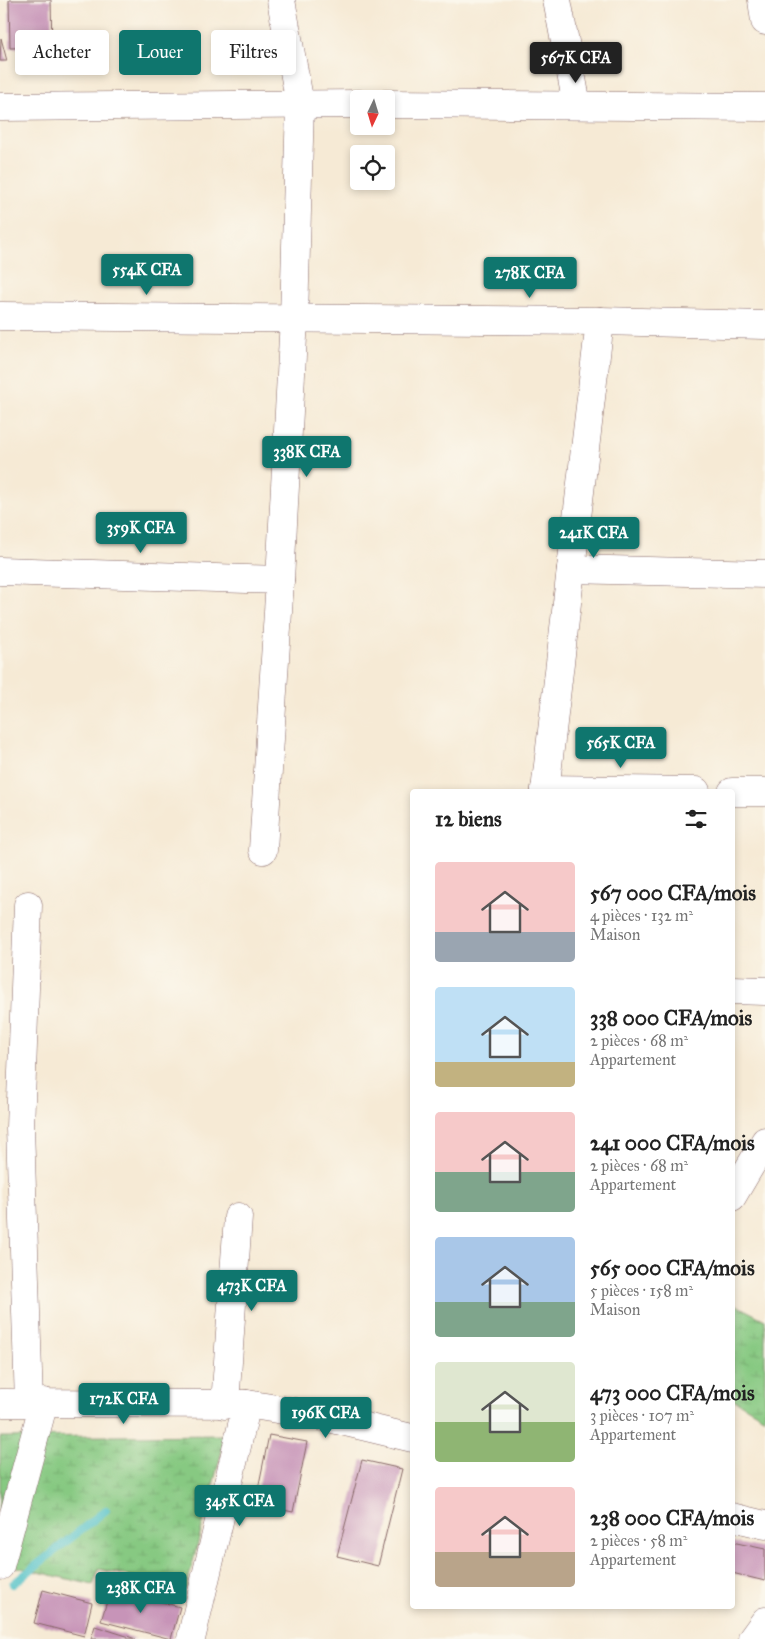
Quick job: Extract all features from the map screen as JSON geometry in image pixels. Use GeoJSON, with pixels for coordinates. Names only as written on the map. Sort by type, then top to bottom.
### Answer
{"type":"FeatureCollection","features":[{"type":"Feature","properties":{"kind":"street"},"geometry":{"type":"LineString","coordinates":[[262,850],[280,580],[294,318],[300,104],[281,0]]}},
{"type":"Feature","properties":{"kind":"street"},"geometry":{"type":"LineString","coordinates":[[557,0],[576,105]]}},
{"type":"Feature","properties":{"kind":"street"},"geometry":{"type":"LineString","coordinates":[[762,0],[765,21]]}},
{"type":"Feature","properties":{"kind":"street"},"geometry":{"type":"LineString","coordinates":[[0,107],[350,104]]}},
{"type":"Feature","properties":{"kind":"street"},"geometry":{"type":"LineString","coordinates":[[395,104],[765,107]]}},
{"type":"Feature","properties":{"kind":"street"},"geometry":{"type":"LineString","coordinates":[[0,316],[765,324]]}},
{"type":"Feature","properties":{"kind":"street"},"geometry":{"type":"LineString","coordinates":[[545,789],[600,321]]}},
{"type":"Feature","properties":{"kind":"street"},"geometry":{"type":"LineString","coordinates":[[571,569],[765,574]]}},
{"type":"Feature","properties":{"kind":"street"},"geometry":{"type":"LineString","coordinates":[[0,571],[280,580]]}},
{"type":"Feature","properties":{"kind":"street"},"geometry":{"type":"LineString","coordinates":[[735,792],[765,792]]}},
{"type":"Feature","properties":{"kind":"street"},"geometry":{"type":"LineString","coordinates":[[0,1566],[36,1402],[10,1128],[28,905]]}},
{"type":"Feature","properties":{"kind":"street"},"geometry":{"type":"LineString","coordinates":[[735,990],[765,990]]}},
{"type":"Feature","properties":{"kind":"street"},"geometry":{"type":"LineString","coordinates":[[735,1192],[765,1141]]}},
{"type":"Feature","properties":{"kind":"street"},"geometry":{"type":"LineString","coordinates":[[191,1639],[236,1404],[238,1217]]}},
{"type":"Feature","properties":{"kind":"street"},"geometry":{"type":"LineString","coordinates":[[0,1403],[236,1404],[324,1416],[410,1438]]}},
{"type":"Feature","properties":{"kind":"street"},"geometry":{"type":"LineString","coordinates":[[735,1518],[765,1525]]}},
{"type":"Feature","properties":{"kind":"street"},"geometry":{"type":"LineString","coordinates":[[752,1639],[765,1621]]}},
{"type":"Feature","properties":{"kind":"green space"},"geometry":{"type":"Polygon","coordinates":[[[735,1305],[765,1320],[765,1418],[735,1400],[735,1305]]]}},
{"type":"Feature","properties":{"kind":"green space"},"geometry":{"type":"Polygon","coordinates":[[[226,1435],[186,1589],[99,1569],[93,1585],[0,1563],[0,1437],[226,1435]]]}},
{"type":"Feature","properties":{"kind":"building"},"geometry":{"type":"Polygon","coordinates":[[[9,0],[51,0],[52,30],[15,30],[15,48],[10,48],[9,0]]]}},
{"type":"Feature","properties":{"kind":"building"},"geometry":{"type":"Polygon","coordinates":[[[1,38],[7,61],[0,61],[1,38]]]}},
{"type":"Feature","properties":{"kind":"building"},"geometry":{"type":"Polygon","coordinates":[[[269,1435],[307,1442],[293,1512],[255,1504],[269,1435]]]}},
{"type":"Feature","properties":{"kind":"building"},"geometry":{"type":"Polygon","coordinates":[[[362,1460],[402,1469],[378,1566],[337,1556],[362,1460]]]}},
{"type":"Feature","properties":{"kind":"building"},"geometry":{"type":"Polygon","coordinates":[[[735,1543],[765,1549],[765,1581],[735,1574],[735,1543]]]}},
{"type":"Feature","properties":{"kind":"building"},"geometry":{"type":"Polygon","coordinates":[[[111,1588],[180,1607],[171,1639],[101,1621],[111,1588]]]}},
{"type":"Feature","properties":{"kind":"building"},"geometry":{"type":"Polygon","coordinates":[[[43,1590],[92,1603],[84,1636],[34,1623],[43,1590]]]}},
{"type":"Feature","properties":{"kind":"building"},"geometry":{"type":"Polygon","coordinates":[[[95,1626],[136,1639],[91,1639],[95,1626]]]}},
{"type":"Feature","properties":{"kind":"waterway"},"geometry":{"type":"LineString","coordinates":[[13,1584],[106,1510]]}}]}
